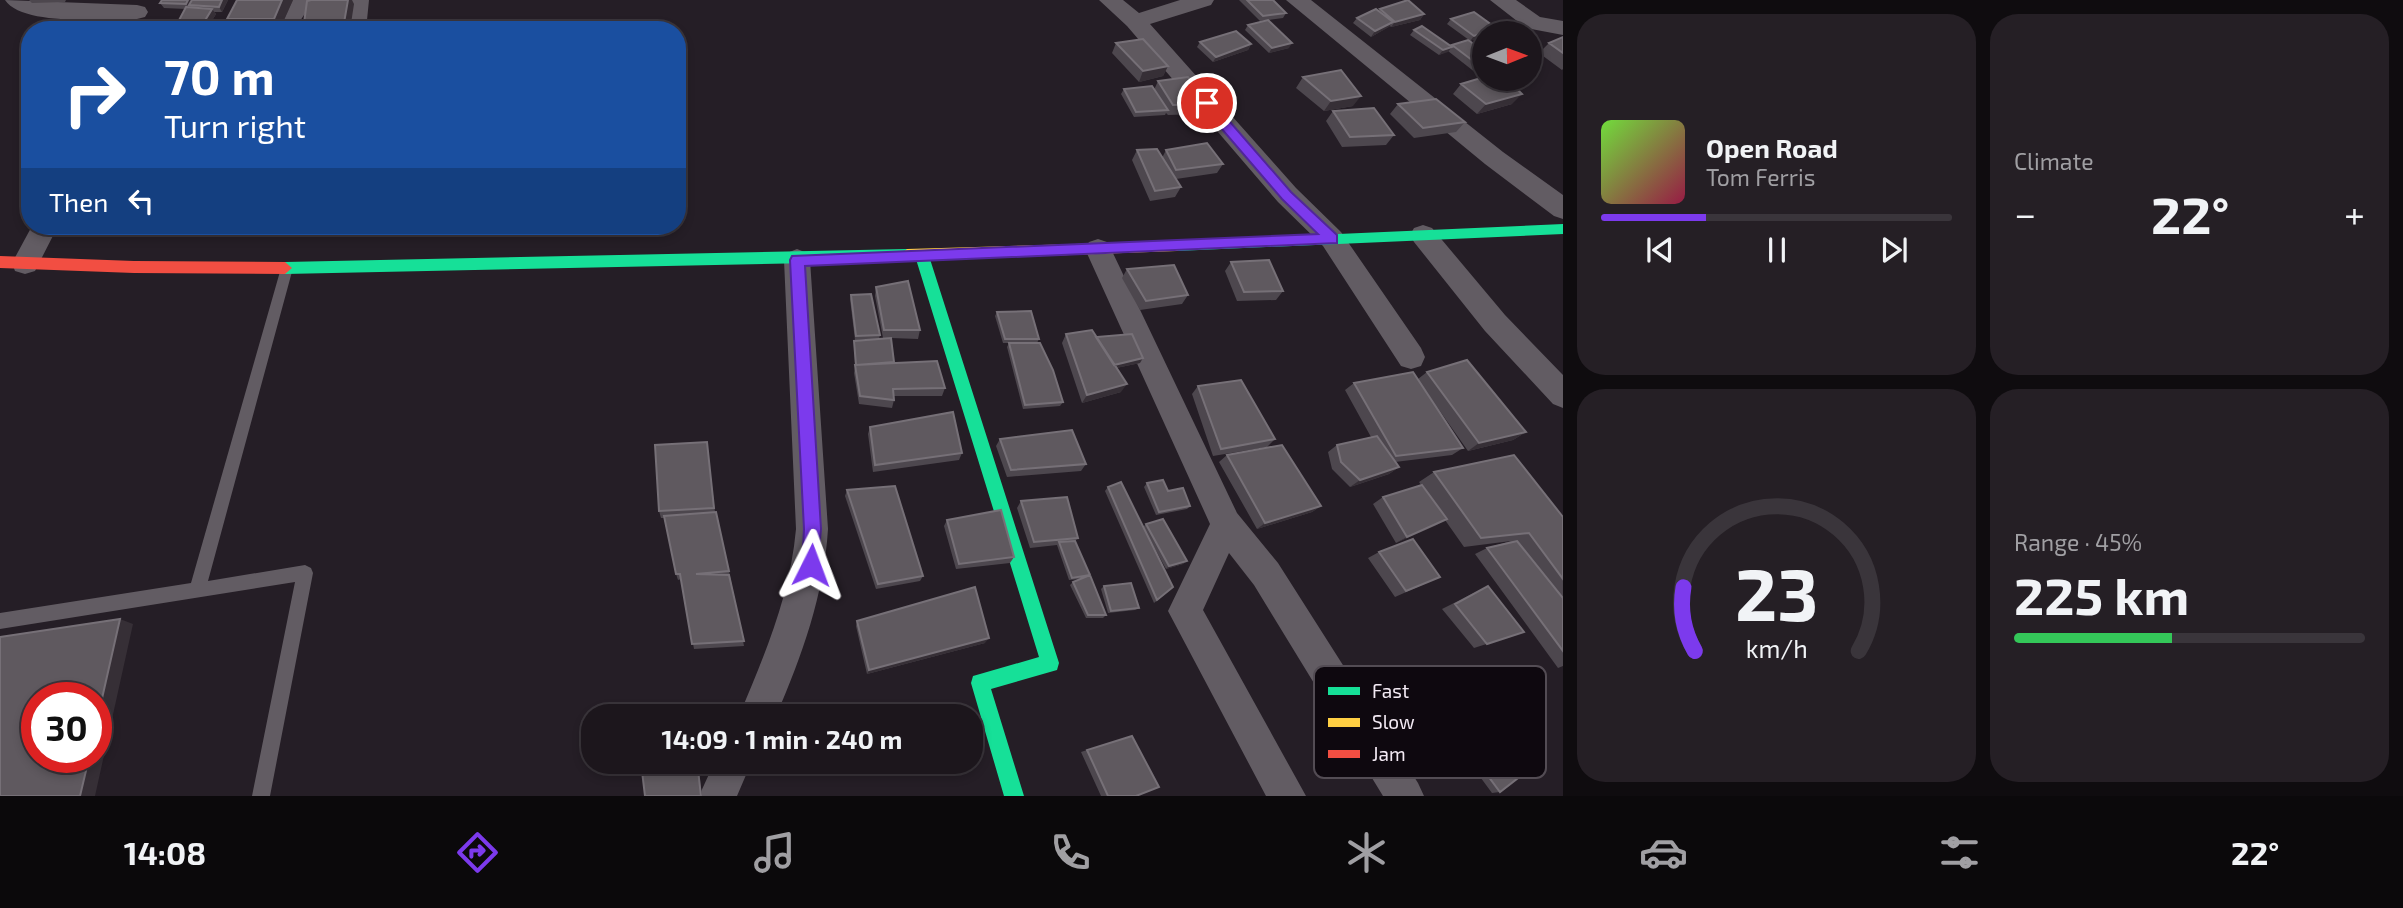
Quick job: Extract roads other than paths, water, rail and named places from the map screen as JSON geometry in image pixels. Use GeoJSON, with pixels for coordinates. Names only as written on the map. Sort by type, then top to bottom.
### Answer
{"type":"FeatureCollection","features":[{"type":"Feature","properties":{"kind":"street"},"geometry":{"type":"LineString","coordinates":[[16,0],[33,10],[136,14]]}},
{"type":"Feature","properties":{"kind":"street"},"geometry":{"type":"LineString","coordinates":[[289,21],[303,0]]}},
{"type":"Feature","properties":{"kind":"street"},"geometry":{"type":"LineString","coordinates":[[356,21],[358,0]]}},
{"type":"Feature","properties":{"kind":"street"},"geometry":{"type":"LineString","coordinates":[[1110,0],[1135,21],[1287,195],[1332,239],[1411,357]]}},
{"type":"Feature","properties":{"kind":"street"},"geometry":{"type":"LineString","coordinates":[[1135,21],[1203,0]]}},
{"type":"Feature","properties":{"kind":"street"},"geometry":{"type":"LineString","coordinates":[[1297,0],[1494,158],[1563,209]]}},
{"type":"Feature","properties":{"kind":"street"},"geometry":{"type":"LineString","coordinates":[[1501,0],[1534,23],[1563,28]]}},
{"type":"Feature","properties":{"kind":"street"},"geometry":{"type":"LineString","coordinates":[[12,262],[287,268],[797,260],[1563,229]]}},
{"type":"Feature","properties":{"kind":"street"},"geometry":{"type":"LineString","coordinates":[[12,262],[37,235]]}},
{"type":"Feature","properties":{"kind":"street"},"geometry":{"type":"LineString","coordinates":[[1423,235],[1496,323],[1563,396]]}},
{"type":"Feature","properties":{"kind":"street"},"geometry":{"type":"LineString","coordinates":[[1098,249],[1226,524],[1266,573],[1324,666]]}},
{"type":"Feature","properties":{"kind":"street"},"geometry":{"type":"LineString","coordinates":[[922,256],[1050,663],[980,683],[1014,796]]}},
{"type":"Feature","properties":{"kind":"street"},"geometry":{"type":"LineString","coordinates":[[762,704],[801,601],[811,565],[813,529],[797,260]]}},
{"type":"Feature","properties":{"kind":"street"},"geometry":{"type":"LineString","coordinates":[[1226,524],[1185,611],[1287,796]]}},
{"type":"Feature","properties":{"kind":"street"},"geometry":{"type":"LineString","coordinates":[[718,796],[728,774]]}},
{"type":"Feature","properties":{"kind":"street"},"geometry":{"type":"LineString","coordinates":[[1394,778],[1405,796]]}},
{"type":"Feature","properties":{"kind":"lane"},"geometry":{"type":"LineString","coordinates":[[197,591],[287,268]]}},
{"type":"Feature","properties":{"kind":"lane"},"geometry":{"type":"LineString","coordinates":[[0,621],[304,573],[261,796]]}}]}
